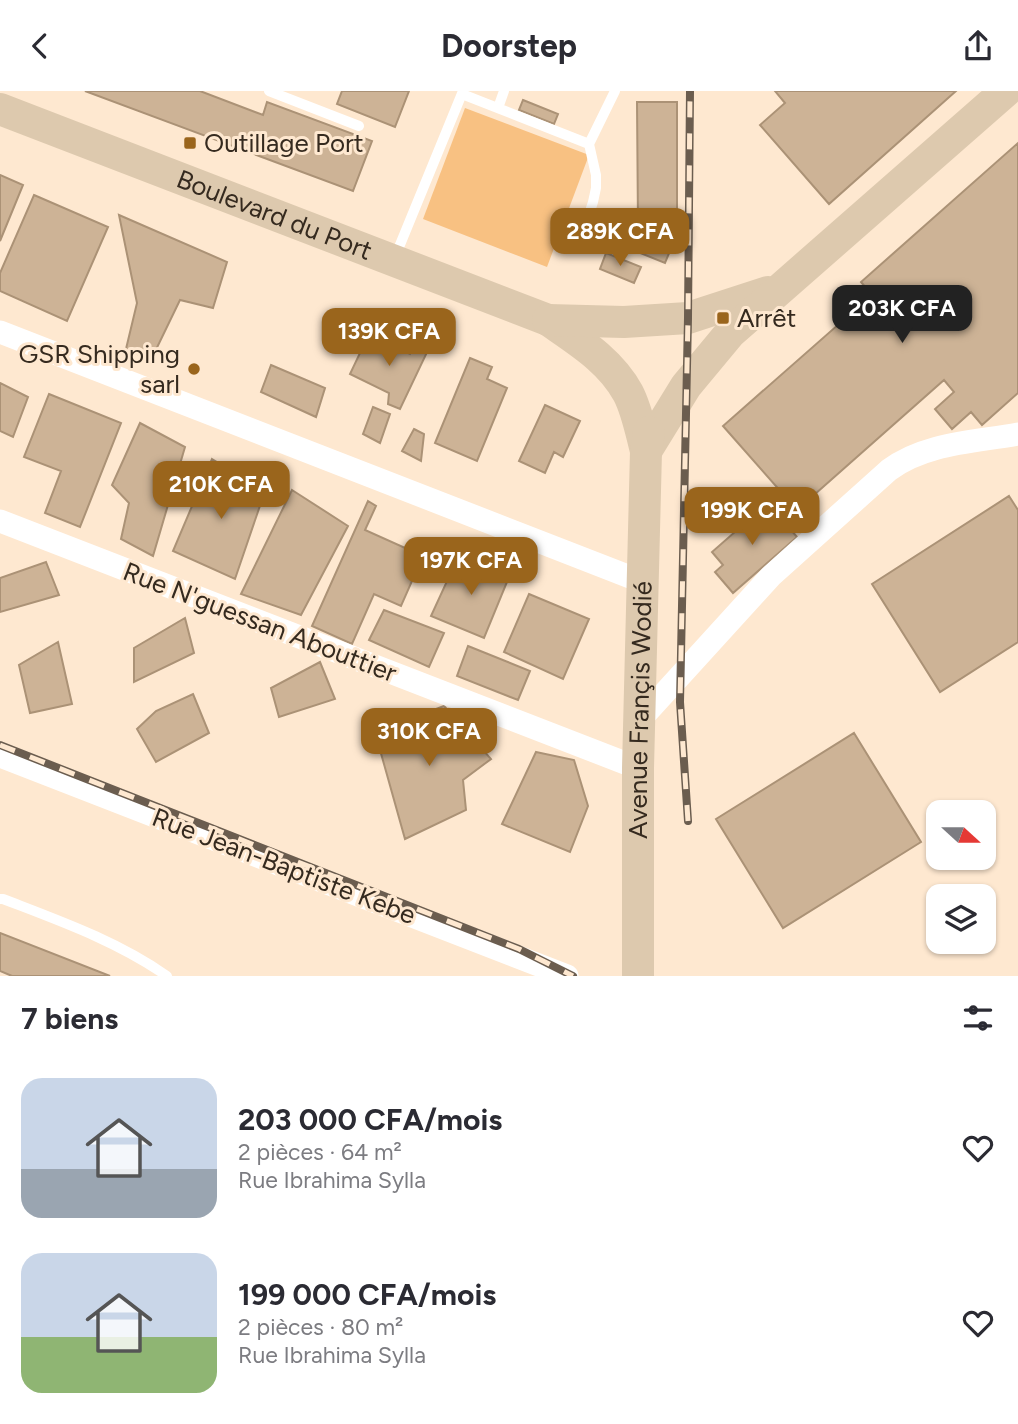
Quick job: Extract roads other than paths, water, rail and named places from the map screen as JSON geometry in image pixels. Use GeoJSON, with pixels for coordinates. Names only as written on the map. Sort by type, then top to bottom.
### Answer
{"type":"FeatureCollection","features":[{"type":"Feature","properties":{"kind":"main road"},"geometry":{"type":"LineString","coordinates":[[646,451],[686,386],[730,334],[1006,91]]}},
{"type":"Feature","properties":{"kind":"main road","name":"Boulevard du Port"},"geometry":{"type":"LineString","coordinates":[[0,109],[548,320],[597,355],[615,372],[629,395],[646,451]]}},
{"type":"Feature","properties":{"kind":"main road","name":"Boulevard du Port"},"geometry":{"type":"LineString","coordinates":[[548,320],[624,323],[688,318],[783,286]]}},
{"type":"Feature","properties":{"kind":"main road"},"geometry":{"type":"LineString","coordinates":[[588,321],[624,351],[642,376],[651,417],[646,451]]}},
{"type":"Feature","properties":{"kind":"main road","name":"Avenue Françis Wodié"},"geometry":{"type":"LineString","coordinates":[[638,976],[638,768],[646,451]]}},
{"type":"Feature","properties":{"kind":"street"},"geometry":{"type":"LineString","coordinates":[[0,332],[643,582]]}},
{"type":"Feature","properties":{"kind":"street"},"geometry":{"type":"LineString","coordinates":[[639,721],[771,576],[888,470],[900,461],[944,447],[1018,434]]}},
{"type":"Feature","properties":{"kind":"street","name":"Rue N'guessan Abouttier"},"geometry":{"type":"LineString","coordinates":[[0,521],[638,768]]}},
{"type":"Feature","properties":{"kind":"street","name":"Rue Jean-Baptiste Kebe"},"geometry":{"type":"LineString","coordinates":[[0,756],[567,976]]}},
{"type":"Feature","properties":{"kind":"lane"},"geometry":{"type":"LineString","coordinates":[[269,91],[359,126]]}},
{"type":"Feature","properties":{"kind":"lane"},"geometry":{"type":"LineString","coordinates":[[498,108],[505,91]]}},
{"type":"Feature","properties":{"kind":"lane"},"geometry":{"type":"LineString","coordinates":[[582,236],[596,188],[589,144],[615,91]]}},
{"type":"Feature","properties":{"kind":"lane"},"geometry":{"type":"LineString","coordinates":[[394,260],[463,92],[589,144]]}},
{"type":"Feature","properties":{"kind":"lane"},"geometry":{"type":"LineString","coordinates":[[0,899],[100,936],[143,959],[167,976]]}},
{"type":"Feature","properties":{"kind":"railway"},"geometry":{"type":"LineString","coordinates":[[688,821],[680,702],[690,91]]}},
{"type":"Feature","properties":{"kind":"railway"},"geometry":{"type":"LineString","coordinates":[[0,745],[519,949],[573,976]]}},
{"type":"Feature","properties":{"kind":"place","name":"Outillage Port"},"geometry":{"type":"Point","coordinates":[190,143]}},
{"type":"Feature","properties":{"kind":"place","name":"Arrêt"},"geometry":{"type":"Point","coordinates":[723,318]}},
{"type":"Feature","properties":{"kind":"place","name":"GSR Shipping sarl"},"geometry":{"type":"Point","coordinates":[194,369]}}]}
